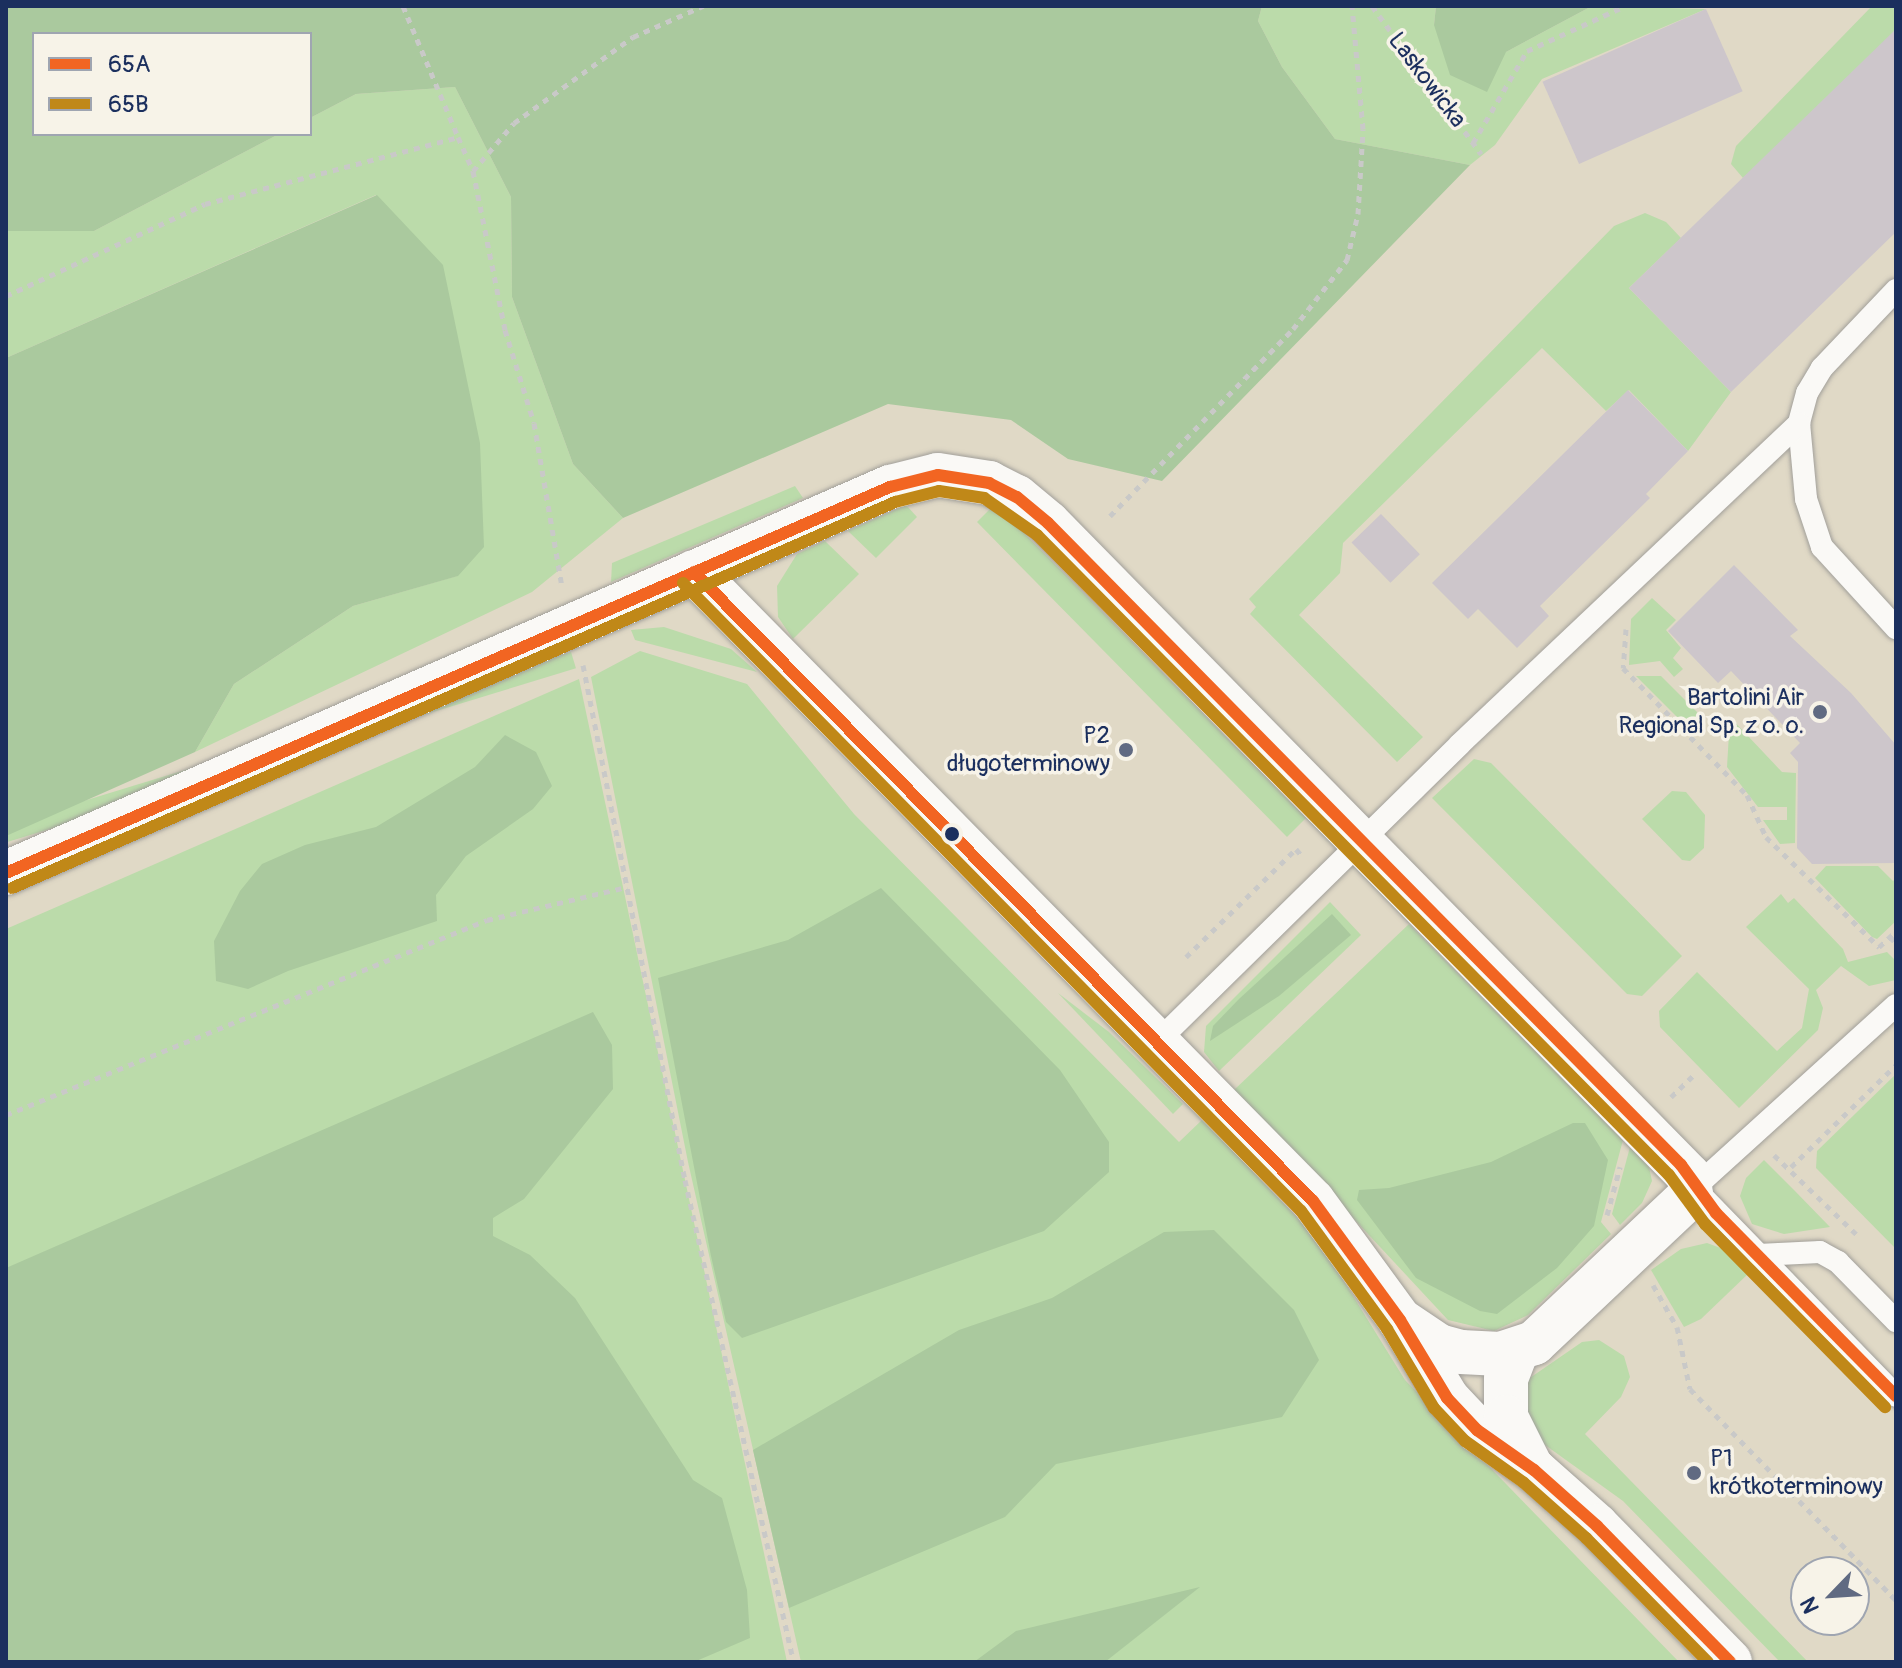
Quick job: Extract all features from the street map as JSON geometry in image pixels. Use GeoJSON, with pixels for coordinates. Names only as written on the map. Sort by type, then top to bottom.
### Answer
{"type":"FeatureCollection","features":[{"type":"Feature","properties":{"kind":"street"},"geometry":{"type":"LineString","coordinates":[[6,873],[913,478],[938,475],[989,483],[1017,497],[1048,523],[1681,1165],[1694,1188],[1545,1335],[1517,1350],[1481,1354],[1450,1349],[1400,1320]]}},
{"type":"Feature","properties":{"kind":"street"},"geometry":{"type":"LineString","coordinates":[[694,572],[1313,1201],[1400,1320],[1447,1398],[1477,1430],[1534,1470],[1597,1526],[1730,1662]]}},
{"type":"Feature","properties":{"kind":"street"},"geometry":{"type":"LineString","coordinates":[[1517,1350],[1506,1378],[1506,1417],[1519,1450],[1534,1470]]}},
{"type":"Feature","properties":{"kind":"lane"},"geometry":{"type":"LineString","coordinates":[[1896,290],[1822,368],[1807,393],[1799,423],[1806,499],[1822,547],[1896,628]]}},
{"type":"Feature","properties":{"kind":"lane"},"geometry":{"type":"LineString","coordinates":[[1156,1043],[1361,841],[1799,423]]}},
{"type":"Feature","properties":{"kind":"lane"},"geometry":{"type":"LineString","coordinates":[[1896,1005],[1694,1188],[1896,1396]]}},
{"type":"Feature","properties":{"kind":"lane"},"geometry":{"type":"LineString","coordinates":[[1758,1255],[1820,1252],[1838,1262],[1896,1321]]}},
{"type":"Feature","properties":{"kind":"path"},"geometry":{"type":"LineString","coordinates":[[403,6],[473,171],[505,330],[534,423],[559,575],[573,625],[685,1180],[794,1662]]}},
{"type":"Feature","properties":{"kind":"path"},"geometry":{"type":"LineString","coordinates":[[473,171],[514,123],[633,37],[703,6]]}},
{"type":"Feature","properties":{"kind":"path"},"geometry":{"type":"LineString","coordinates":[[1110,516],[1293,329],[1347,260],[1358,214],[1363,129],[1352,6]]}},
{"type":"Feature","properties":{"kind":"path","name":"Laskowicka"},"geometry":{"type":"LineString","coordinates":[[1372,6],[1481,154]]}},
{"type":"Feature","properties":{"kind":"path"},"geometry":{"type":"LineString","coordinates":[[1473,143],[1527,51],[1625,6]]}},
{"type":"Feature","properties":{"kind":"path"},"geometry":{"type":"LineString","coordinates":[[6,296],[205,204],[458,137]]}},
{"type":"Feature","properties":{"kind":"path"},"geometry":{"type":"LineString","coordinates":[[1627,615],[1623,668],[1747,795],[1766,837],[1879,947],[1896,931]]}},
{"type":"Feature","properties":{"kind":"path"},"geometry":{"type":"LineString","coordinates":[[1186,957],[1296,849],[1311,866]]}},
{"type":"Feature","properties":{"kind":"path"},"geometry":{"type":"LineString","coordinates":[[6,1115],[487,920],[627,887]]}},
{"type":"Feature","properties":{"kind":"path"},"geometry":{"type":"LineString","coordinates":[[1890,937],[1896,943]]}},
{"type":"Feature","properties":{"kind":"path"},"geometry":{"type":"LineString","coordinates":[[1791,1167],[1896,1065]]}},
{"type":"Feature","properties":{"kind":"path"},"geometry":{"type":"LineString","coordinates":[[1670,1098],[1693,1076]]}},
{"type":"Feature","properties":{"kind":"path"},"geometry":{"type":"LineString","coordinates":[[1771,1152],[1791,1167],[1865,1244]]}},
{"type":"Feature","properties":{"kind":"path"},"geometry":{"type":"LineString","coordinates":[[1615,1229],[1606,1218],[1624,1153]]}},
{"type":"Feature","properties":{"kind":"path"},"geometry":{"type":"LineString","coordinates":[[1648,1276],[1677,1327],[1690,1389],[1896,1600]]}},
{"type":"Feature","properties":{"kind":"green space"},"geometry":{"type":"Polygon","coordinates":[[[6,6],[1262,6],[1258,21],[1282,67],[1335,139],[1470,165],[1162,481],[1068,459],[1011,420],[888,404],[623,518],[573,464],[512,297],[511,197],[455,87],[356,94],[312,117],[312,32],[32,32],[32,136],[275,136],[94,231],[6,231],[6,6]]]}},
{"type":"Feature","properties":{"kind":"green space"},"geometry":{"type":"Polygon","coordinates":[[[1262,6],[1436,6],[1434,25],[1506,52],[1592,6],[1706,9],[1542,79],[1495,145],[1470,165],[1335,139],[1282,67],[1258,21],[1262,6]]]}},
{"type":"Feature","properties":{"kind":"green space"},"geometry":{"type":"Polygon","coordinates":[[[1436,6],[1592,6],[1506,52],[1487,92],[1450,75],[1434,25],[1436,6]]]}},
{"type":"Feature","properties":{"kind":"green space"},"geometry":{"type":"Polygon","coordinates":[[[1872,6],[1896,6],[1896,45],[1743,178],[1731,164],[1736,146],[1872,6]]]}},
{"type":"Feature","properties":{"kind":"green space"},"geometry":{"type":"Polygon","coordinates":[[[455,87],[511,197],[512,297],[573,464],[623,518],[532,592],[195,752],[234,684],[353,606],[457,576],[376,195],[6,358],[6,231],[94,231],[275,136],[312,136],[312,117],[356,94],[455,87]]]}},
{"type":"Feature","properties":{"kind":"green space"},"geometry":{"type":"Polygon","coordinates":[[[377,195],[443,265],[480,443],[484,547],[458,576],[353,606],[234,684],[195,752],[6,836],[6,358],[377,195]]]}},
{"type":"Feature","properties":{"kind":"green space"},"geometry":{"type":"Polygon","coordinates":[[[1645,213],[1666,222],[1681,238],[1629,288],[1731,392],[1688,451],[1629,390],[1606,411],[1542,348],[1343,543],[1340,573],[1299,615],[1423,737],[1397,762],[1250,614],[1256,607],[1249,599],[1614,226],[1645,213]]]}},
{"type":"Feature","properties":{"kind":"green space"},"geometry":{"type":"Polygon","coordinates":[[[795,486],[803,498],[611,582],[612,563],[795,486]]]}},
{"type":"Feature","properties":{"kind":"green space"},"geometry":{"type":"Polygon","coordinates":[[[906,505],[917,517],[876,558],[848,531],[906,505]]]}},
{"type":"Feature","properties":{"kind":"green space"},"geometry":{"type":"Polygon","coordinates":[[[990,509],[1016,525],[1306,818],[1287,837],[977,522],[990,509]]]}},
{"type":"Feature","properties":{"kind":"green space"},"geometry":{"type":"Polygon","coordinates":[[[825,541],[859,574],[793,639],[778,617],[777,586],[797,554],[825,541]]]}},
{"type":"Feature","properties":{"kind":"green space"},"geometry":{"type":"Polygon","coordinates":[[[1652,598],[1676,620],[1666,630],[1681,648],[1673,658],[1683,669],[1674,677],[1660,661],[1629,665],[1631,619],[1652,598]]]}},
{"type":"Feature","properties":{"kind":"green space"},"geometry":{"type":"Polygon","coordinates":[[[664,627],[731,649],[757,672],[635,640],[631,630],[664,627]]]}},
{"type":"Feature","properties":{"kind":"green space"},"geometry":{"type":"Polygon","coordinates":[[[640,651],[747,684],[854,814],[1179,1142],[1203,1119],[1319,1241],[1405,1380],[1679,1662],[801,1662],[688,1162],[591,677],[640,651]]]}},
{"type":"Feature","properties":{"kind":"green space"},"geometry":{"type":"Polygon","coordinates":[[[571,652],[576,668],[6,843],[6,825],[571,652]]]}},
{"type":"Feature","properties":{"kind":"green space"},"geometry":{"type":"Polygon","coordinates":[[[1636,676],[1661,676],[1697,712],[1695,735],[1636,676]]]}},
{"type":"Feature","properties":{"kind":"green space"},"geometry":{"type":"Polygon","coordinates":[[[579,679],[787,1662],[6,1662],[6,929],[579,679]]]}},
{"type":"Feature","properties":{"kind":"green space"},"geometry":{"type":"Polygon","coordinates":[[[1730,717],[1782,772],[1796,773],[1795,843],[1780,844],[1763,820],[1787,820],[1787,807],[1758,807],[1727,767],[1730,717]]]}},
{"type":"Feature","properties":{"kind":"green space"},"geometry":{"type":"Polygon","coordinates":[[[505,735],[536,752],[552,786],[533,809],[466,856],[436,895],[437,921],[288,971],[248,989],[216,981],[214,941],[240,891],[262,864],[305,845],[376,827],[475,767],[505,735]]]}},
{"type":"Feature","properties":{"kind":"green space"},"geometry":{"type":"Polygon","coordinates":[[[1474,759],[1491,763],[1682,956],[1642,996],[1627,994],[1432,798],[1474,759]]]}},
{"type":"Feature","properties":{"kind":"green space"},"geometry":{"type":"Polygon","coordinates":[[[1672,791],[1686,792],[1705,815],[1704,848],[1690,861],[1682,860],[1642,819],[1672,791]]]}},
{"type":"Feature","properties":{"kind":"green space"},"geometry":{"type":"Polygon","coordinates":[[[1826,866],[1878,866],[1893,881],[1896,878],[1896,921],[1877,939],[1815,878],[1826,866]]]}},
{"type":"Feature","properties":{"kind":"green space"},"geometry":{"type":"Polygon","coordinates":[[[881,888],[1060,1070],[1109,1142],[1109,1172],[1044,1231],[742,1338],[726,1322],[658,978],[788,940],[881,888]]]}},
{"type":"Feature","properties":{"kind":"green space"},"geometry":{"type":"Polygon","coordinates":[[[1781,894],[1788,903],[1794,898],[1843,949],[1848,962],[1887,952],[1896,961],[1896,980],[1869,986],[1841,966],[1816,990],[1823,1008],[1818,1030],[1739,1108],[1660,1027],[1659,1011],[1697,972],[1777,1051],[1802,1028],[1809,989],[1746,927],[1781,894]]]}},
{"type":"Feature","properties":{"kind":"green space"},"geometry":{"type":"Polygon","coordinates":[[[1330,902],[1361,935],[1219,1071],[1204,1052],[1206,1026],[1330,902]]]}},
{"type":"Feature","properties":{"kind":"green space"},"geometry":{"type":"Polygon","coordinates":[[[1332,914],[1351,935],[1279,996],[1210,1041],[1213,1026],[1332,914]]]}},
{"type":"Feature","properties":{"kind":"green space"},"geometry":{"type":"Polygon","coordinates":[[[1409,924],[1623,1140],[1601,1222],[1611,1234],[1528,1315],[1494,1331],[1448,1320],[1234,1090],[1409,924]]]}},
{"type":"Feature","properties":{"kind":"green space"},"geometry":{"type":"Polygon","coordinates":[[[1058,993],[1109,1032],[1183,1104],[1173,1114],[1058,993]]]}},
{"type":"Feature","properties":{"kind":"green space"},"geometry":{"type":"Polygon","coordinates":[[[593,1012],[612,1045],[613,1089],[524,1199],[493,1218],[493,1236],[530,1255],[575,1298],[693,1480],[722,1498],[747,1590],[750,1638],[694,1662],[6,1662],[6,1268],[593,1012]]]}},
{"type":"Feature","properties":{"kind":"green space"},"geometry":{"type":"Polygon","coordinates":[[[1896,1074],[1896,1249],[1816,1168],[1817,1151],[1896,1074]]]}},
{"type":"Feature","properties":{"kind":"green space"},"geometry":{"type":"Polygon","coordinates":[[[1573,1123],[1585,1123],[1608,1160],[1594,1226],[1557,1268],[1497,1314],[1480,1311],[1416,1278],[1357,1200],[1359,1190],[1389,1188],[1491,1162],[1573,1123]]]}},
{"type":"Feature","properties":{"kind":"green space"},"geometry":{"type":"Polygon","coordinates":[[[1630,1147],[1649,1167],[1652,1181],[1642,1203],[1620,1225],[1612,1214],[1630,1147]]]}},
{"type":"Feature","properties":{"kind":"green space"},"geometry":{"type":"Polygon","coordinates":[[[1764,1160],[1830,1227],[1784,1234],[1752,1224],[1740,1196],[1746,1178],[1764,1160]]]}},
{"type":"Feature","properties":{"kind":"green space"},"geometry":{"type":"Polygon","coordinates":[[[1214,1230],[1294,1310],[1319,1360],[1282,1417],[1056,1464],[1005,1517],[789,1608],[753,1450],[959,1330],[1052,1298],[1164,1232],[1214,1230]]]}},
{"type":"Feature","properties":{"kind":"green space"},"geometry":{"type":"Polygon","coordinates":[[[1707,1243],[1726,1250],[1749,1273],[1701,1319],[1684,1327],[1651,1270],[1681,1249],[1707,1243]]]}},
{"type":"Feature","properties":{"kind":"green space"},"geometry":{"type":"Polygon","coordinates":[[[1599,1340],[1624,1356],[1630,1377],[1621,1397],[1585,1434],[1808,1662],[1780,1662],[1623,1501],[1534,1437],[1518,1386],[1582,1342],[1599,1340]]]}},
{"type":"Feature","properties":{"kind":"green space"},"geometry":{"type":"Polygon","coordinates":[[[1200,1587],[1105,1662],[974,1662],[1016,1631],[1200,1587]]]}},
{"type":"Feature","properties":{"kind":"building"},"geometry":{"type":"Polygon","coordinates":[[[1706,9],[1743,91],[1579,164],[1542,82],[1706,9]]]}},
{"type":"Feature","properties":{"kind":"building"},"geometry":{"type":"Polygon","coordinates":[[[1896,29],[1896,232],[1731,392],[1629,288],[1896,29]]]}},
{"type":"Feature","properties":{"kind":"building"},"geometry":{"type":"Polygon","coordinates":[[[1628,390],[1688,451],[1646,494],[1650,498],[1540,606],[1549,616],[1517,648],[1478,609],[1468,619],[1432,583],[1628,390]]]}},
{"type":"Feature","properties":{"kind":"building"},"geometry":{"type":"Polygon","coordinates":[[[1381,514],[1420,554],[1390,583],[1352,542],[1381,514]]]}},
{"type":"Feature","properties":{"kind":"building","name":"Bartolini Air Regional Sp. z o. o."},"geometry":{"type":"Polygon","coordinates":[[[1734,565],[1798,630],[1790,636],[1851,693],[1896,745],[1896,863],[1812,864],[1797,848],[1798,762],[1790,753],[1800,743],[1731,671],[1718,683],[1668,631],[1734,565]]]}},
{"type":"Feature","properties":{"kind":"transit line","name":"65A"},"geometry":{"type":"LineString","coordinates":[[6,873],[890,487],[938,475],[989,483],[1017,497],[1048,523],[1681,1165],[1716,1213],[1896,1396]]}},
{"type":"Feature","properties":{"kind":"transit line","name":"65B"},"geometry":{"type":"LineString","coordinates":[[12,888],[895,502],[939,491],[984,498],[1037,535],[1669,1175],[1705,1224],[1885,1407]]}},
{"type":"Feature","properties":{"kind":"transit line","name":"65A"},"geometry":{"type":"LineString","coordinates":[[694,572],[1313,1201],[1400,1320],[1447,1398],[1477,1430],[1534,1470],[1597,1526],[1730,1662]]}},
{"type":"Feature","properties":{"kind":"transit line","name":"65B"},"geometry":{"type":"LineString","coordinates":[[683,583],[1301,1211],[1387,1329],[1434,1408],[1465,1441],[1524,1483],[1586,1538],[1708,1662]]}},
{"type":"Feature","properties":{"kind":"place","name":"Bartolini Air Regional Sp. z o. o."},"geometry":{"type":"Point","coordinates":[1820,712]}},
{"type":"Feature","properties":{"kind":"place","name":"P2 długoterminowy"},"geometry":{"type":"Point","coordinates":[1126,750]}},
{"type":"Feature","properties":{"kind":"place","name":"P1 krótkoterminowy"},"geometry":{"type":"Point","coordinates":[1694,1473]}}]}
